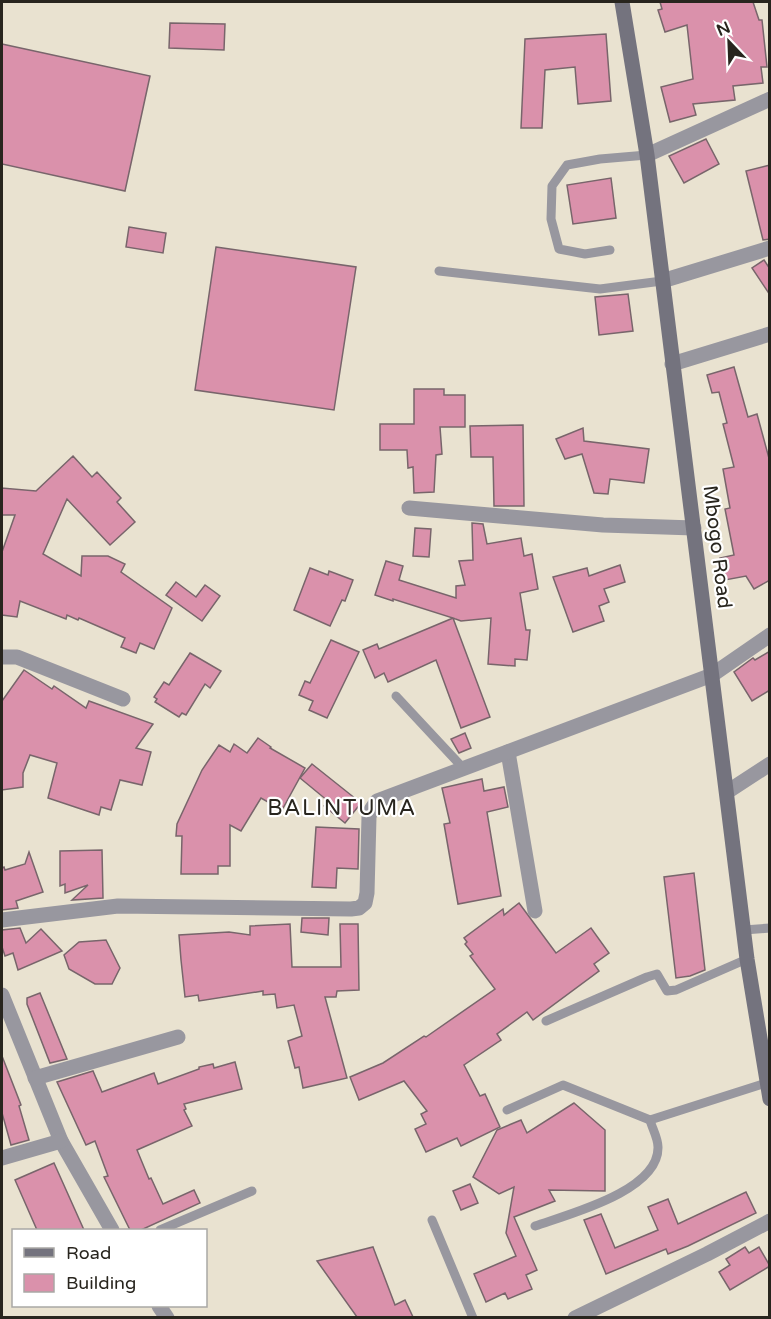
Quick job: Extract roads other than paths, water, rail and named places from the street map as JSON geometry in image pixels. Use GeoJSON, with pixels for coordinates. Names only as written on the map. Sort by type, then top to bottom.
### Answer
{"type":"FeatureCollection","features":[{"type":"Feature","properties":{"kind":"main road","name":"Mbogo Road"},"geometry":{"type":"LineString","coordinates":[[622,2],[647,155],[747,959],[770,1099]]}},
{"type":"Feature","properties":{"kind":"street"},"geometry":{"type":"LineString","coordinates":[[647,155],[770,99]]}},
{"type":"Feature","properties":{"kind":"street"},"geometry":{"type":"LineString","coordinates":[[662,281],[770,248]]}},
{"type":"Feature","properties":{"kind":"street"},"geometry":{"type":"LineString","coordinates":[[672,364],[770,334]]}},
{"type":"Feature","properties":{"kind":"street"},"geometry":{"type":"LineString","coordinates":[[409,508],[603,525],[694,528]]}},
{"type":"Feature","properties":{"kind":"street"},"geometry":{"type":"LineString","coordinates":[[2,920],[118,906],[359,908],[365,903],[367,893],[369,818],[377,801],[712,675],[770,635]]}},
{"type":"Feature","properties":{"kind":"street"},"geometry":{"type":"LineString","coordinates":[[2,657],[17,657],[123,699]]}},
{"type":"Feature","properties":{"kind":"street"},"geometry":{"type":"LineString","coordinates":[[508,752],[536,911]]}},
{"type":"Feature","properties":{"kind":"street"},"geometry":{"type":"LineString","coordinates":[[727,792],[770,764]]}},
{"type":"Feature","properties":{"kind":"street"},"geometry":{"type":"LineString","coordinates":[[2,995],[61,1141],[111,1229]]}},
{"type":"Feature","properties":{"kind":"street"},"geometry":{"type":"LineString","coordinates":[[35,1078],[178,1037]]}},
{"type":"Feature","properties":{"kind":"street"},"geometry":{"type":"LineString","coordinates":[[2,1158],[61,1141]]}},
{"type":"Feature","properties":{"kind":"street"},"geometry":{"type":"LineString","coordinates":[[575,1317],[770,1221]]}},
{"type":"Feature","properties":{"kind":"lane"},"geometry":{"type":"LineString","coordinates":[[610,250],[585,254],[559,249],[551,219],[552,186],[567,165],[600,159],[647,155]]}},
{"type":"Feature","properties":{"kind":"lane"},"geometry":{"type":"LineString","coordinates":[[438,271],[600,289],[662,281]]}},
{"type":"Feature","properties":{"kind":"lane"},"geometry":{"type":"LineString","coordinates":[[396,696],[464,769]]}},
{"type":"Feature","properties":{"kind":"lane"},"geometry":{"type":"LineString","coordinates":[[744,930],[770,928]]}},
{"type":"Feature","properties":{"kind":"lane"},"geometry":{"type":"LineString","coordinates":[[546,1021],[647,977],[657,974],[667,991],[676,990],[747,959]]}},
{"type":"Feature","properties":{"kind":"lane"},"geometry":{"type":"LineString","coordinates":[[507,1110],[562,1085],[650,1120],[766,1083]]}},
{"type":"Feature","properties":{"kind":"lane"},"geometry":{"type":"LineString","coordinates":[[535,1226],[625,1192],[640,1180],[655,1163],[658,1146],[650,1120]]}},
{"type":"Feature","properties":{"kind":"lane"},"geometry":{"type":"LineString","coordinates":[[162,1229],[252,1191]]}},
{"type":"Feature","properties":{"kind":"lane"},"geometry":{"type":"LineString","coordinates":[[432,1220],[473,1317]]}},
{"type":"Feature","properties":{"kind":"district","name":"BALINTUMA"},"geometry":{"type":"Point","coordinates":[342,808]}}]}
